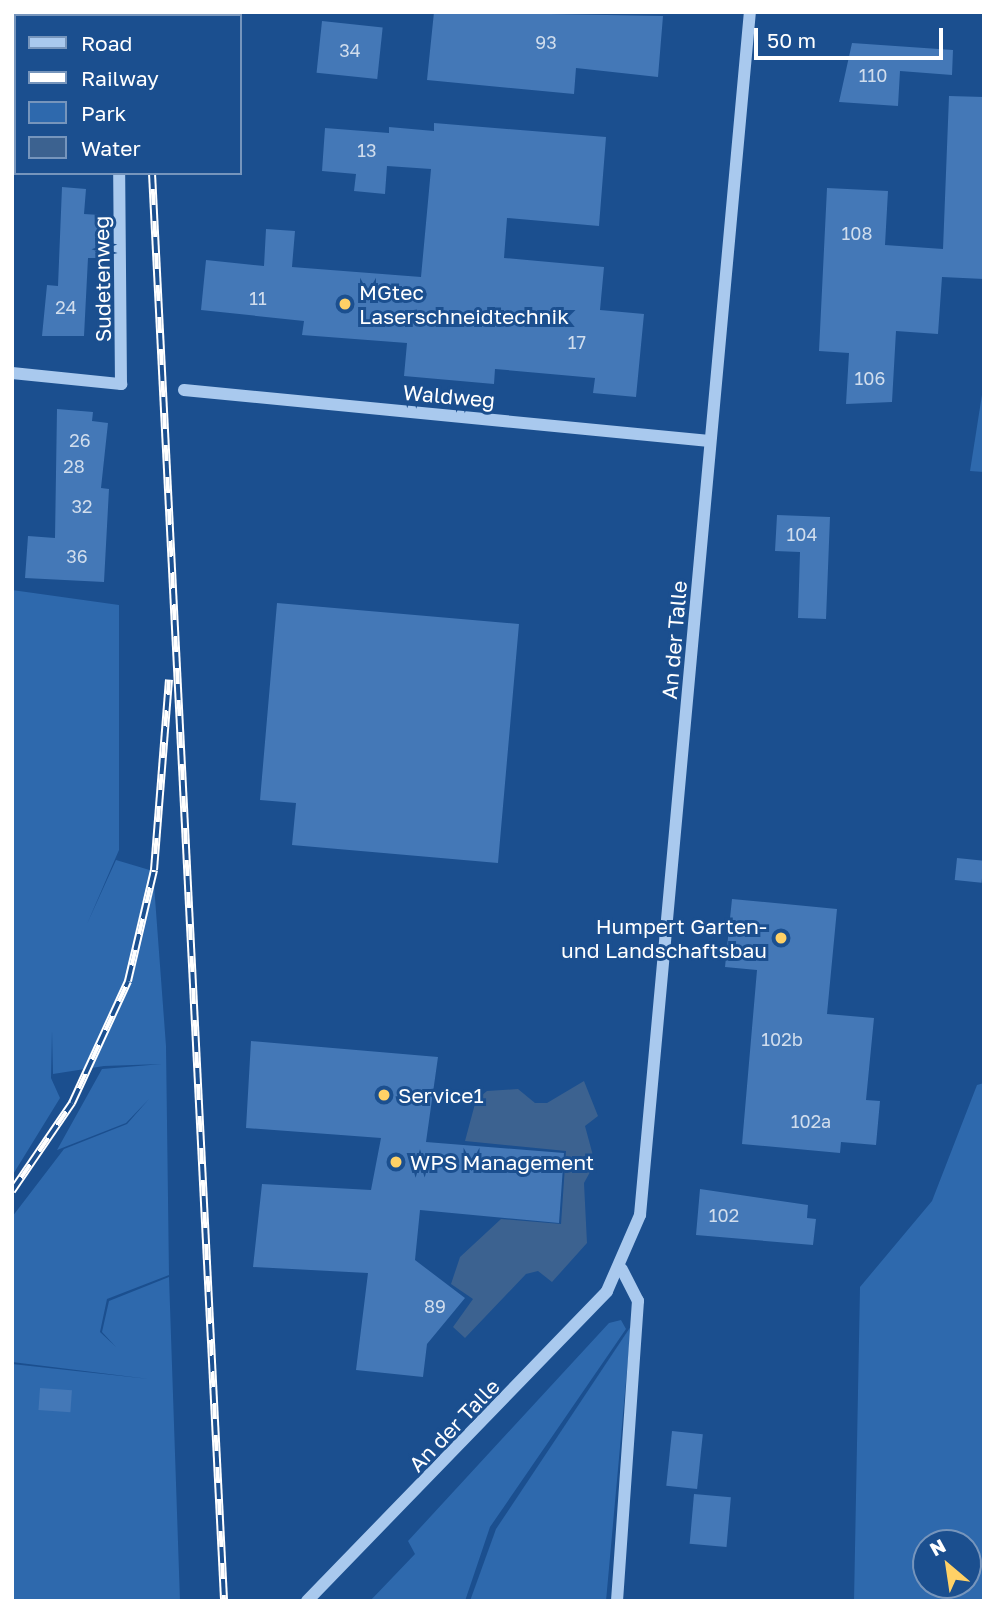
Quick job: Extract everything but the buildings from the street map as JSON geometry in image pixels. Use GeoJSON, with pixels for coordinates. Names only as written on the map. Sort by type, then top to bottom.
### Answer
{"type":"FeatureCollection","features":[{"type":"Feature","properties":{"kind":"street","name":"An der Talle"},"geometry":{"type":"LineString","coordinates":[[307,1601],[478,1430],[622,1269],[645,1180],[750,12]]}},
{"type":"Feature","properties":{"kind":"street","name":"Sudetenweg"},"geometry":{"type":"LineString","coordinates":[[12,373],[121,384],[119,175]]}},
{"type":"Feature","properties":{"kind":"street","name":"Waldweg"},"geometry":{"type":"LineString","coordinates":[[184,390],[710,441]]}},
{"type":"Feature","properties":{"kind":"street"},"geometry":{"type":"LineString","coordinates":[[617,1601],[638,1301],[622,1269]]}},
{"type":"Feature","properties":{"kind":"green space"},"geometry":{"type":"Polygon","coordinates":[[[984,382],[984,472],[970,471],[984,382]]]}},
{"type":"Feature","properties":{"kind":"green space"},"geometry":{"type":"Polygon","coordinates":[[[12,590],[119,605],[119,850],[87,924],[116,860],[153,871],[166,1046],[169,1275],[107,1299],[100,1332],[116,1347],[102,1332],[109,1301],[169,1277],[180,1601],[12,1601],[12,1364],[149,1379],[12,1362],[12,1217],[64,1149],[127,1124],[149,1099],[126,1123],[57,1150],[102,1069],[162,1064],[104,1066],[53,1074],[52,1031],[51,1078],[60,1098],[12,1176],[12,590]]]}},
{"type":"Feature","properties":{"kind":"green space"},"geometry":{"type":"Polygon","coordinates":[[[984,1083],[984,1601],[854,1601],[860,1287],[932,1201],[977,1085],[984,1083]]]}},
{"type":"Feature","properties":{"kind":"green space"},"geometry":{"type":"Polygon","coordinates":[[[621,1320],[626,1329],[490,1527],[465,1601],[370,1601],[415,1554],[408,1541],[609,1323],[621,1320]]]}},
{"type":"Feature","properties":{"kind":"green space"},"geometry":{"type":"Polygon","coordinates":[[[631,1326],[606,1601],[470,1601],[496,1529],[631,1326]]]}},
{"type":"Feature","properties":{"kind":"water"},"geometry":{"type":"Polygon","coordinates":[[[584,1081],[598,1116],[585,1126],[595,1163],[584,1183],[587,1243],[552,1282],[538,1271],[526,1274],[465,1338],[453,1327],[473,1299],[451,1284],[460,1257],[501,1219],[561,1224],[566,1151],[465,1141],[476,1100],[487,1091],[518,1089],[535,1103],[547,1103],[584,1081]]]}},
{"type":"Feature","properties":{"kind":"railway"},"geometry":{"type":"LineString","coordinates":[[152,175],[224,1601]]}},
{"type":"Feature","properties":{"kind":"railway"},"geometry":{"type":"LineString","coordinates":[[12,1191],[72,1103],[128,981],[154,870],[169,680]]}},
{"type":"Feature","properties":{"kind":"place","name":"MGtec Laserschneidtechnik"},"geometry":{"type":"Point","coordinates":[345,304]}},
{"type":"Feature","properties":{"kind":"place","name":"Humpert Garten- und Landschaftsbau"},"geometry":{"type":"Point","coordinates":[781,938]}},
{"type":"Feature","properties":{"kind":"place","name":"Service1"},"geometry":{"type":"Point","coordinates":[384,1095]}},
{"type":"Feature","properties":{"kind":"place","name":"WPS Management"},"geometry":{"type":"Point","coordinates":[396,1162]}}]}
